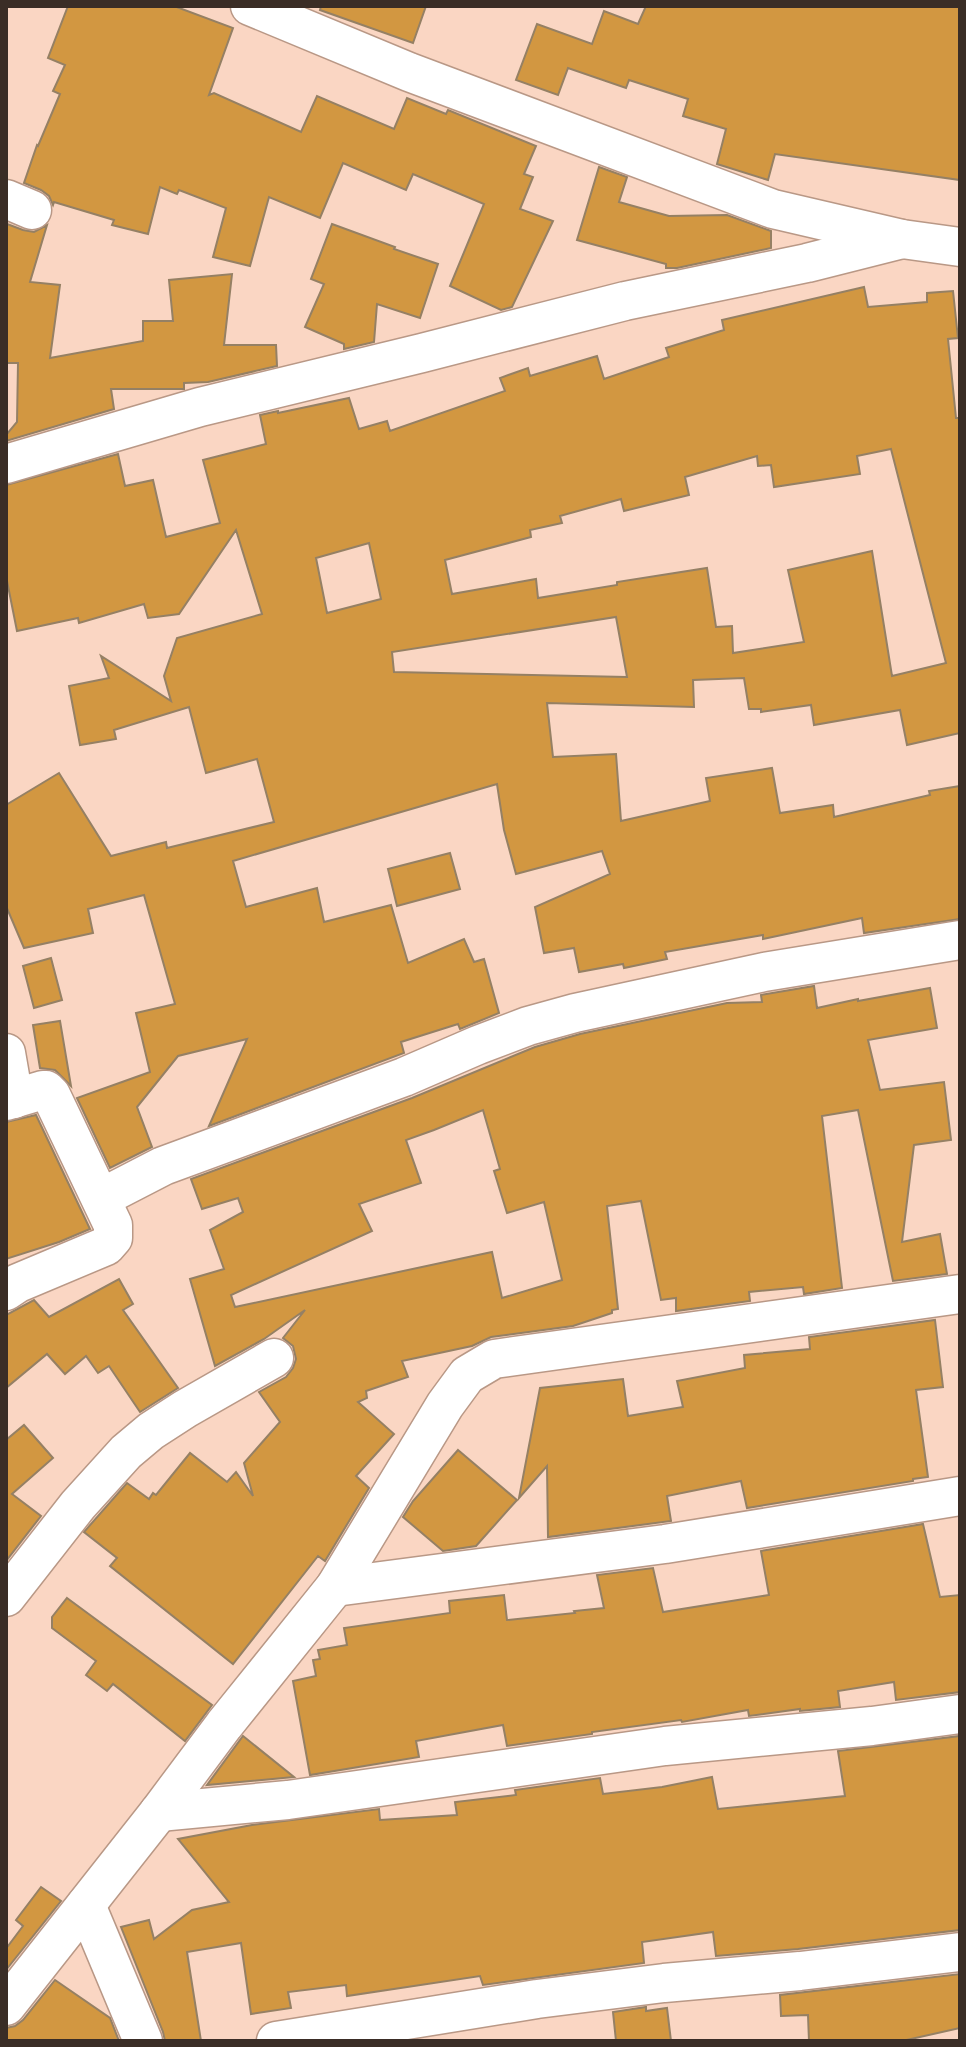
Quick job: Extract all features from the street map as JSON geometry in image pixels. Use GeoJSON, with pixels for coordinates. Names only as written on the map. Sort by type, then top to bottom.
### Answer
{"type":"FeatureCollection","features":[{"type":"Feature","properties":{"kind":"street"},"geometry":{"type":"LineString","coordinates":[[250,6],[409,72],[773,209],[902,239],[960,247]]}},
{"type":"Feature","properties":{"kind":"street"},"geometry":{"type":"LineString","coordinates":[[6,464],[200,407],[625,301],[807,263],[902,239]]}},
{"type":"Feature","properties":{"kind":"street"},"geometry":{"type":"LineString","coordinates":[[101,1198],[163,1166],[404,1077],[528,1026],[764,972],[960,940]]}},
{"type":"Feature","properties":{"kind":"street"},"geometry":{"type":"LineString","coordinates":[[6,1053],[10,1100],[43,1090],[48,1092],[101,1198],[113,1225],[113,1238],[106,1246],[6,1291]]}},
{"type":"Feature","properties":{"kind":"street"},"geometry":{"type":"LineString","coordinates":[[6,2006],[335,1587],[445,1405],[467,1375],[494,1359],[960,1294]]}},
{"type":"Feature","properties":{"kind":"street"},"geometry":{"type":"LineString","coordinates":[[6,1597],[78,1505],[126,1452],[185,1409],[274,1358]]}},
{"type":"Feature","properties":{"kind":"street"},"geometry":{"type":"LineString","coordinates":[[335,1587],[665,1544],[960,1496]]}},
{"type":"Feature","properties":{"kind":"street"},"geometry":{"type":"LineString","coordinates":[[159,1812],[288,1800],[665,1746],[872,1726],[960,1714]]}},
{"type":"Feature","properties":{"kind":"street"},"geometry":{"type":"LineString","coordinates":[[86,1905],[143,2041]]}},
{"type":"Feature","properties":{"kind":"street"},"geometry":{"type":"LineString","coordinates":[[276,2041],[537,1999],[960,1952]]}},
{"type":"Feature","properties":{"kind":"building"},"geometry":{"type":"Polygon","coordinates":[[[68,6],[174,6],[233,28],[209,95],[214,93],[301,132],[317,96],[394,129],[407,98],[446,114],[448,110],[536,146],[524,174],[533,177],[520,209],[553,221],[512,307],[501,310],[450,286],[484,204],[413,174],[406,190],[343,163],[320,218],[269,197],[250,266],[213,257],[226,208],[179,190],[177,194],[160,187],[148,234],[112,225],[114,220],[54,202],[53,205],[49,196],[24,183],[60,94],[53,91],[65,65],[48,58],[68,6]]]}},
{"type":"Feature","properties":{"kind":"building"},"geometry":{"type":"Polygon","coordinates":[[[321,6],[426,6],[413,43],[320,10],[321,6]]]}},
{"type":"Feature","properties":{"kind":"building"},"geometry":{"type":"Polygon","coordinates":[[[646,6],[960,6],[960,180],[775,154],[768,180],[717,164],[726,129],[683,116],[688,99],[629,80],[626,88],[568,68],[558,95],[516,80],[537,24],[592,44],[604,11],[638,24],[646,6]]]}},
{"type":"Feature","properties":{"kind":"building"},"geometry":{"type":"Polygon","coordinates":[[[599,167],[627,177],[619,202],[669,216],[727,215],[771,231],[771,248],[666,268],[666,264],[577,240],[599,167]]]}},
{"type":"Feature","properties":{"kind":"building"},"geometry":{"type":"Polygon","coordinates":[[[7,224],[34,232],[47,225],[30,282],[60,285],[50,358],[143,341],[143,321],[173,321],[169,280],[232,274],[224,345],[276,345],[277,366],[208,382],[184,383],[184,389],[111,389],[114,409],[6,441],[6,435],[17,422],[18,363],[6,363],[7,224]]]}},
{"type":"Feature","properties":{"kind":"building"},"geometry":{"type":"Polygon","coordinates":[[[332,224],[438,264],[420,318],[377,304],[374,342],[344,349],[344,344],[305,327],[324,284],[311,279],[332,224]]]}},
{"type":"Feature","properties":{"kind":"building"},"geometry":{"type":"Polygon","coordinates":[[[864,287],[868,307],[927,302],[927,293],[953,291],[958,338],[948,339],[956,418],[960,418],[960,733],[907,745],[900,710],[814,725],[811,705],[761,712],[761,709],[749,709],[744,678],[693,680],[694,707],[547,703],[553,757],[616,754],[621,821],[710,801],[706,778],[772,768],[780,813],[833,805],[834,817],[930,795],[929,791],[960,786],[960,919],[864,933],[862,918],[763,939],[763,935],[665,952],[667,959],[624,968],[623,964],[579,972],[574,948],[544,953],[535,907],[610,874],[602,851],[516,874],[504,830],[497,784],[233,861],[246,907],[317,888],[324,922],[391,905],[408,963],[464,939],[474,962],[484,959],[499,1013],[460,1029],[458,1024],[401,1042],[404,1053],[209,1126],[247,1039],[178,1056],[137,1107],[152,1147],[110,1168],[77,1098],[150,1072],[136,1013],[175,1004],[144,895],[88,909],[93,933],[24,948],[6,906],[6,805],[59,773],[111,856],[166,842],[167,848],[274,822],[257,759],[206,773],[189,707],[114,730],[116,739],[80,745],[69,686],[109,678],[101,656],[171,701],[164,676],[177,638],[262,614],[236,530],[179,614],[148,618],[144,604],[79,623],[78,618],[17,631],[6,576],[6,485],[118,454],[125,486],[153,480],[166,537],[220,523],[203,460],[266,444],[260,415],[349,398],[359,429],[387,421],[390,431],[505,391],[500,378],[528,368],[530,376],[597,356],[604,379],[669,357],[666,348],[724,330],[722,320],[864,287]],[[891,449],[857,456],[860,474],[774,487],[771,465],[758,466],[757,456],[685,477],[689,495],[624,511],[621,499],[560,516],[562,523],[530,530],[531,537],[445,560],[452,594],[536,579],[538,598],[707,568],[716,627],[732,626],[733,653],[804,642],[788,570],[872,551],[892,676],[946,663],[891,449]],[[369,543],[316,558],[327,613],[381,599],[369,543]],[[616,617],[392,652],[394,672],[627,677],[616,617]]]}},
{"type":"Feature","properties":{"kind":"building"},"geometry":{"type":"Polygon","coordinates":[[[450,853],[460,889],[397,906],[388,869],[450,853]]]}},
{"type":"Feature","properties":{"kind":"building"},"geometry":{"type":"Polygon","coordinates":[[[51,958],[62,1000],[34,1008],[23,966],[51,958]]]}},
{"type":"Feature","properties":{"kind":"building"},"geometry":{"type":"Polygon","coordinates":[[[814,986],[817,1008],[930,988],[937,1028],[868,1040],[880,1090],[944,1082],[951,1140],[914,1145],[902,1242],[940,1234],[947,1274],[893,1281],[858,1110],[822,1116],[842,1288],[804,1294],[803,1287],[749,1292],[750,1301],[676,1311],[676,1298],[661,1300],[641,1201],[607,1206],[618,1309],[573,1326],[491,1337],[472,1346],[402,1361],[408,1377],[366,1391],[367,1398],[358,1402],[394,1434],[356,1476],[369,1488],[325,1561],[318,1556],[233,1664],[110,1566],[117,1558],[84,1532],[127,1483],[149,1499],[153,1493],[156,1495],[190,1453],[227,1482],[236,1472],[253,1496],[244,1463],[280,1422],[259,1392],[286,1377],[296,1359],[293,1346],[283,1338],[305,1310],[264,1339],[215,1366],[190,1279],[224,1269],[210,1230],[243,1212],[238,1198],[202,1209],[191,1179],[412,1098],[535,1047],[580,1034],[727,1003],[762,1002],[761,995],[814,986]],[[483,1110],[406,1140],[421,1183],[359,1204],[372,1231],[231,1295],[235,1307],[492,1252],[502,1298],[562,1280],[544,1202],[507,1213],[494,1171],[500,1169],[483,1110]]]}},
{"type":"Feature","properties":{"kind":"building"},"geometry":{"type":"Polygon","coordinates":[[[60,1021],[71,1086],[55,1070],[40,1068],[33,1025],[60,1021]]]}},
{"type":"Feature","properties":{"kind":"building"},"geometry":{"type":"Polygon","coordinates":[[[36,1115],[90,1229],[6,1259],[6,1122],[36,1115]]]}},
{"type":"Feature","properties":{"kind":"building"},"geometry":{"type":"Polygon","coordinates":[[[119,1279],[133,1304],[123,1310],[178,1388],[140,1412],[109,1366],[98,1373],[86,1356],[65,1374],[47,1354],[6,1388],[6,1315],[34,1300],[49,1317],[119,1279]]]}},
{"type":"Feature","properties":{"kind":"building"},"geometry":{"type":"Polygon","coordinates":[[[935,1320],[943,1387],[916,1390],[928,1477],[747,1508],[741,1481],[667,1496],[671,1521],[548,1537],[547,1466],[519,1498],[540,1388],[623,1379],[628,1416],[683,1407],[677,1381],[745,1368],[744,1355],[810,1349],[809,1337],[935,1320]]]}},
{"type":"Feature","properties":{"kind":"building"},"geometry":{"type":"Polygon","coordinates":[[[24,1425],[53,1458],[12,1494],[41,1516],[6,1561],[6,1440],[24,1425]]]}},
{"type":"Feature","properties":{"kind":"building"},"geometry":{"type":"Polygon","coordinates":[[[458,1450],[517,1500],[476,1546],[443,1551],[403,1517],[413,1501],[458,1450]]]}},
{"type":"Feature","properties":{"kind":"building"},"geometry":{"type":"Polygon","coordinates":[[[923,1524],[940,1597],[960,1595],[960,1692],[896,1700],[894,1682],[838,1691],[840,1707],[749,1716],[748,1710],[507,1746],[503,1725],[416,1741],[419,1757],[310,1775],[293,1681],[316,1676],[313,1660],[320,1659],[318,1650],[347,1645],[344,1628],[450,1613],[449,1601],[504,1595],[507,1620],[604,1608],[597,1575],[653,1568],[663,1612],[769,1595],[761,1551],[923,1524]]]}},
{"type":"Feature","properties":{"kind":"building"},"geometry":{"type":"Polygon","coordinates":[[[67,1598],[212,1705],[185,1741],[113,1684],[107,1691],[86,1675],[96,1661],[52,1628],[52,1617],[67,1598]]]}},
{"type":"Feature","properties":{"kind":"building"},"geometry":{"type":"Polygon","coordinates":[[[243,1736],[294,1777],[207,1785],[243,1736]]]}},
{"type":"Feature","properties":{"kind":"building"},"geometry":{"type":"Polygon","coordinates":[[[960,1736],[960,1930],[716,1956],[713,1932],[642,1942],[644,1963],[483,1985],[480,1976],[347,1996],[346,1985],[288,1992],[291,2008],[251,2014],[241,1943],[187,1952],[201,2041],[165,2041],[121,1927],[149,1920],[154,1939],[192,1910],[229,1902],[178,1839],[252,1825],[379,1809],[380,1820],[457,1815],[455,1802],[516,1795],[515,1790],[600,1778],[603,1794],[712,1777],[718,1809],[845,1796],[838,1751],[960,1736]]]}},
{"type":"Feature","properties":{"kind":"building"},"geometry":{"type":"Polygon","coordinates":[[[41,1887],[61,1901],[6,1970],[6,1945],[23,1926],[16,1920],[41,1887]]]}},
{"type":"Feature","properties":{"kind":"building"},"geometry":{"type":"Polygon","coordinates":[[[960,1974],[960,2028],[902,2041],[809,2041],[808,2015],[781,2016],[780,1995],[960,1974]]]}},
{"type":"Feature","properties":{"kind":"building"},"geometry":{"type":"Polygon","coordinates":[[[55,1980],[110,2018],[119,2041],[6,2041],[6,2028],[23,2020],[55,1980]]]}},
{"type":"Feature","properties":{"kind":"building"},"geometry":{"type":"Polygon","coordinates":[[[646,2007],[646,2011],[667,2008],[671,2041],[616,2041],[613,2012],[646,2007]]]}}]}
